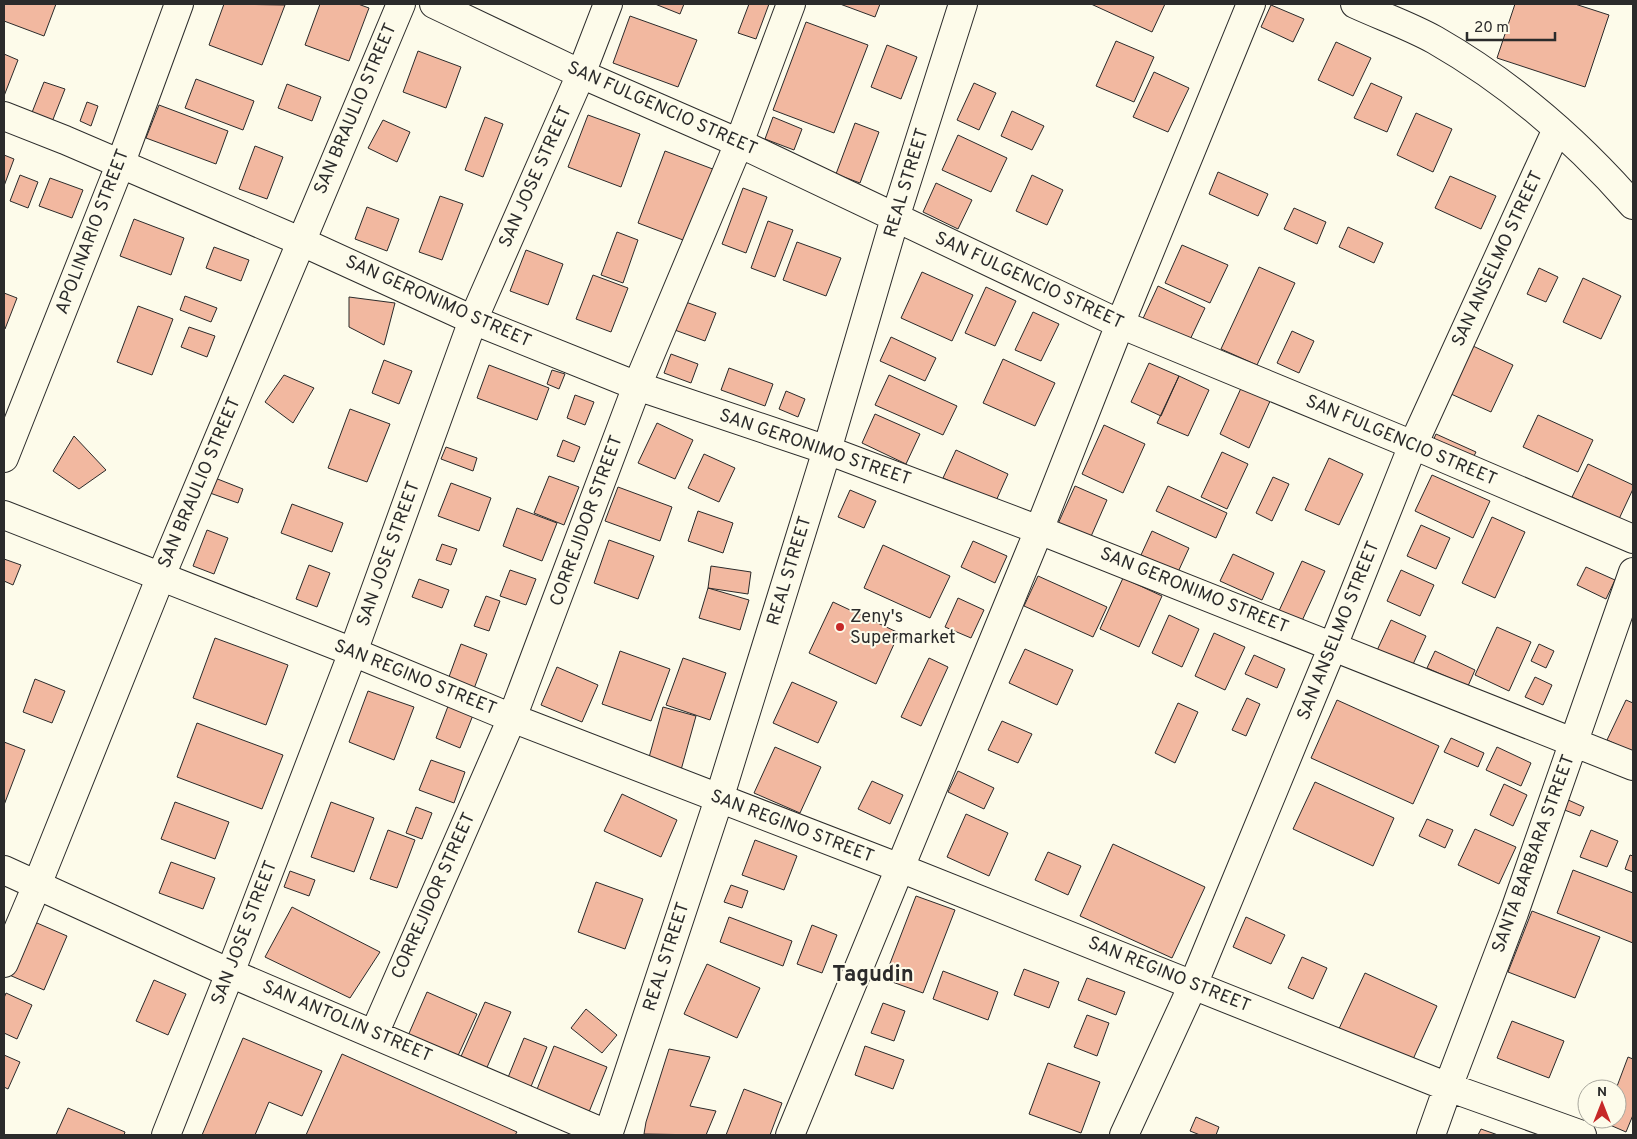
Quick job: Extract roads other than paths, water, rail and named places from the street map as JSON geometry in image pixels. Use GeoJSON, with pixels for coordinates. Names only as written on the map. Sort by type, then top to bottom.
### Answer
{"type":"FeatureCollection","features":[{"type":"Feature","properties":{"kind":"main road","name":"APOLINARIO STREET"},"geometry":{"type":"LineString","coordinates":[[4,458],[120,165],[179,4]]}},
{"type":"Feature","properties":{"kind":"main road","name":"SAN BRAULIO STREET"},"geometry":{"type":"LineString","coordinates":[[4,963],[161,576],[401,4]]}},
{"type":"Feature","properties":{"kind":"main road","name":"SAN FULGENCIO STREET"},"geometry":{"type":"LineString","coordinates":[[434,4],[581,74],[740,143],[1120,324],[1413,445],[1633,539]]}},
{"type":"Feature","properties":{"kind":"main road","name":"SAN JOSE STREET"},"geometry":{"type":"LineString","coordinates":[[166,1135],[353,652],[472,320],[581,74],[608,4]]}},
{"type":"Feature","properties":{"kind":"main road","name":"CORREJIDOR STREET"},"geometry":{"type":"LineString","coordinates":[[374,1034],[512,718],[637,386],[740,143],[791,4]]}},
{"type":"Feature","properties":{"kind":"main road","name":"REAL STREET"},"geometry":{"type":"LineString","coordinates":[[608,1135],[719,799],[828,450],[895,218],[963,4]]}},
{"type":"Feature","properties":{"kind":"main road"},"geometry":{"type":"LineString","coordinates":[[790,1135],[1039,530],[1120,324],[1251,4]]}},
{"type":"Feature","properties":{"kind":"main road"},"geometry":{"type":"LineString","coordinates":[[1355,4],[1434,39],[1499,80],[1558,129],[1609,177],[1633,205]]}},
{"type":"Feature","properties":{"kind":"main road","name":"SAN GERONIMO STREET"},"geometry":{"type":"LineString","coordinates":[[4,116],[65,140],[300,241],[472,320],[637,386],[828,450],[1039,530],[1633,766]]}},
{"type":"Feature","properties":{"kind":"main road","name":"SAN ANSELMO STREET"},"geometry":{"type":"LineString","coordinates":[[1124,1135],[1193,985],[1333,646],[1413,445],[1558,129]]}},
{"type":"Feature","properties":{"kind":"main road","name":"SAN REGINO STREET"},"geometry":{"type":"LineString","coordinates":[[4,515],[353,652],[512,718],[900,868],[1448,1087],[1582,1135]]}},
{"type":"Feature","properties":{"kind":"main road","name":"SANTA BARBARA STREET"},"geometry":{"type":"LineString","coordinates":[[1431,1135],[1514,913],[1633,572]]}},
{"type":"Feature","properties":{"kind":"main road","name":"SAN ANTOLIN STREET"},"geometry":{"type":"LineString","coordinates":[[4,870],[230,973],[608,1135]]}},
{"type":"Feature","properties":{"kind":"place","name":"Zeny's Supermarket"},"geometry":{"type":"Point","coordinates":[840,627]}},
{"type":"Feature","properties":{"kind":"district","name":"Tagudin"},"geometry":{"type":"Point","coordinates":[873,975]}}]}
